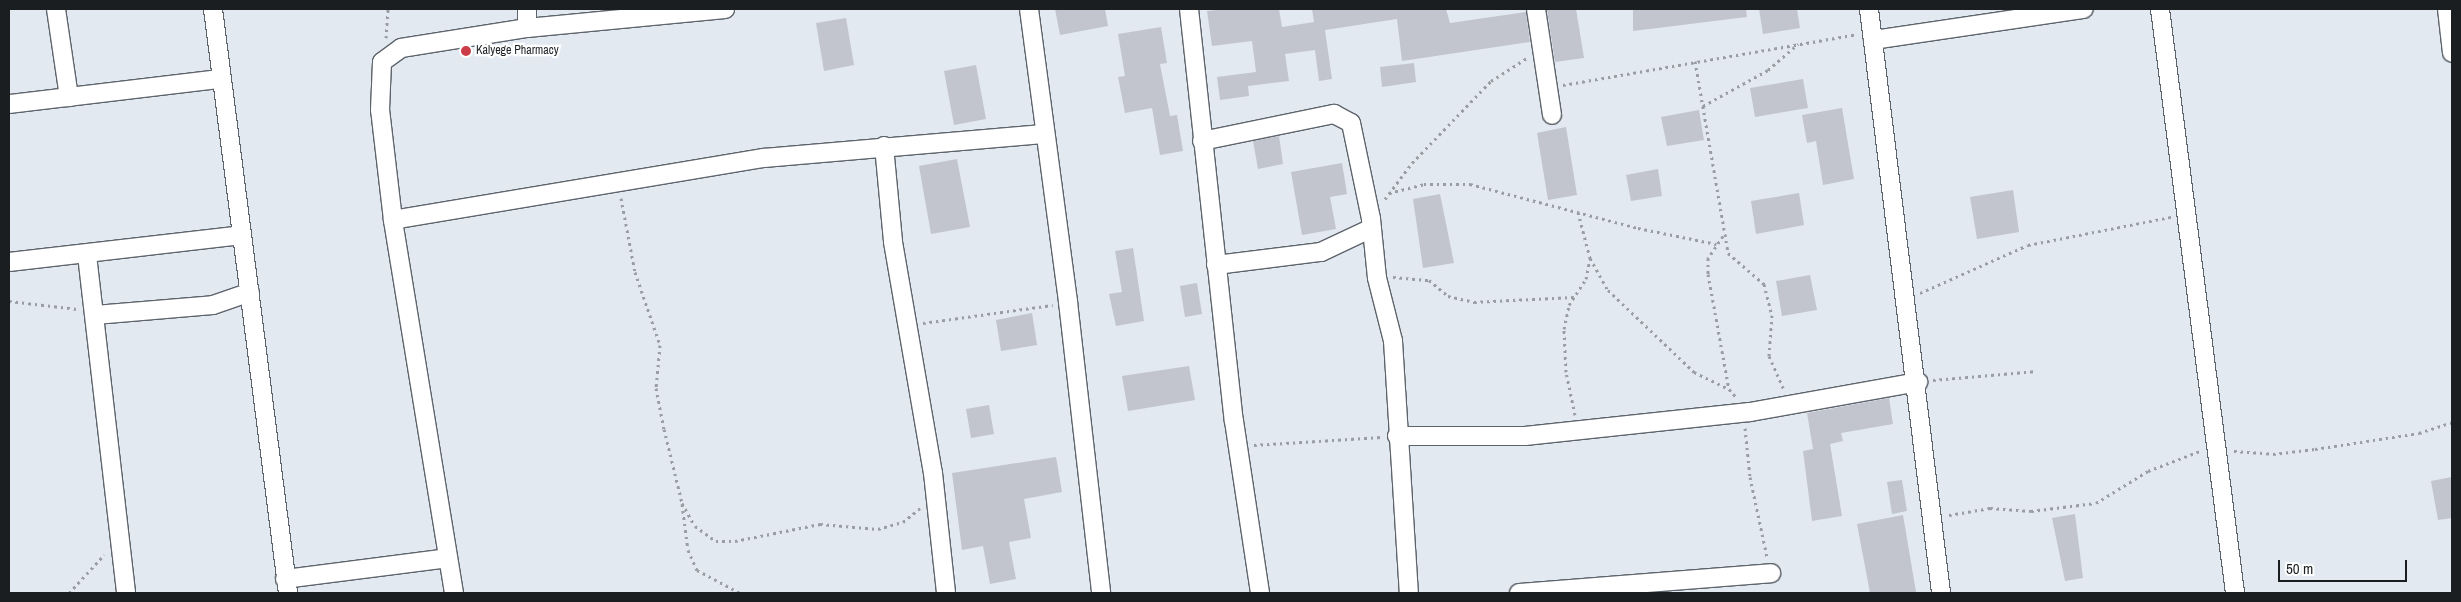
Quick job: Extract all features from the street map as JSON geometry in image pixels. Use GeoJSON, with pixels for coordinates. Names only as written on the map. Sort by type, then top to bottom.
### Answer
{"type":"FeatureCollection","features":[{"type":"Feature","properties":{"kind":"street"},"geometry":{"type":"LineString","coordinates":[[56,9],[68,97]]}},
{"type":"Feature","properties":{"kind":"street"},"geometry":{"type":"LineString","coordinates":[[213,9],[220,79],[250,292],[286,586],[448,558]]}},
{"type":"Feature","properties":{"kind":"street"},"geometry":{"type":"LineString","coordinates":[[527,9],[528,28]]}},
{"type":"Feature","properties":{"kind":"street"},"geometry":{"type":"LineString","coordinates":[[454,593],[393,220],[380,110],[380,70],[385,57],[401,48],[528,28],[718,9]]}},
{"type":"Feature","properties":{"kind":"street"},"geometry":{"type":"LineString","coordinates":[[1029,9],[1043,134],[1068,302],[1101,593]]}},
{"type":"Feature","properties":{"kind":"street"},"geometry":{"type":"LineString","coordinates":[[1188,9],[1238,446],[1260,593]]}},
{"type":"Feature","properties":{"kind":"street"},"geometry":{"type":"LineString","coordinates":[[1536,9],[1552,115]]}},
{"type":"Feature","properties":{"kind":"street"},"geometry":{"type":"LineString","coordinates":[[1869,9],[1908,299],[1941,593]]}},
{"type":"Feature","properties":{"kind":"street"},"geometry":{"type":"LineString","coordinates":[[1873,36],[2084,9]]}},
{"type":"Feature","properties":{"kind":"street"},"geometry":{"type":"LineString","coordinates":[[2160,9],[2235,593]]}},
{"type":"Feature","properties":{"kind":"street"},"geometry":{"type":"LineString","coordinates":[[2447,9],[2452,52]]}},
{"type":"Feature","properties":{"kind":"street"},"geometry":{"type":"LineString","coordinates":[[9,104],[220,79]]}},
{"type":"Feature","properties":{"kind":"street"},"geometry":{"type":"LineString","coordinates":[[1202,141],[1334,114],[1344,118],[1355,133],[1371,224],[1377,278],[1394,341],[1396,436],[1409,593]]}},
{"type":"Feature","properties":{"kind":"street"},"geometry":{"type":"LineString","coordinates":[[393,220],[620,180],[884,146],[1043,134]]}},
{"type":"Feature","properties":{"kind":"street"},"geometry":{"type":"LineString","coordinates":[[884,146],[908,324],[935,491],[946,593]]}},
{"type":"Feature","properties":{"kind":"street"},"geometry":{"type":"LineString","coordinates":[[1216,265],[1321,252],[1371,224]]}},
{"type":"Feature","properties":{"kind":"street"},"geometry":{"type":"LineString","coordinates":[[9,262],[87,255],[241,235]]}},
{"type":"Feature","properties":{"kind":"street"},"geometry":{"type":"LineString","coordinates":[[87,255],[126,593]]}},
{"type":"Feature","properties":{"kind":"street"},"geometry":{"type":"LineString","coordinates":[[94,313],[213,305],[250,292]]}},
{"type":"Feature","properties":{"kind":"street"},"geometry":{"type":"LineString","coordinates":[[1396,436],[1470,438],[1578,430],[1747,412],[1918,382]]}},
{"type":"Feature","properties":{"kind":"street"},"geometry":{"type":"LineString","coordinates":[[1519,593],[1771,573]]}},
{"type":"Feature","properties":{"kind":"path"},"geometry":{"type":"LineString","coordinates":[[385,57],[388,9]]}},
{"type":"Feature","properties":{"kind":"path"},"geometry":{"type":"LineString","coordinates":[[1547,87],[1798,44],[1873,36]]}},
{"type":"Feature","properties":{"kind":"path"},"geometry":{"type":"LineString","coordinates":[[1703,106],[1768,70],[1798,44]]}},
{"type":"Feature","properties":{"kind":"path"},"geometry":{"type":"LineString","coordinates":[[1371,224],[1389,193],[1491,81],[1542,48]]}},
{"type":"Feature","properties":{"kind":"path"},"geometry":{"type":"LineString","coordinates":[[1695,61],[1723,236],[1728,253],[1764,284],[1772,315],[1769,356],[1791,405]]}},
{"type":"Feature","properties":{"kind":"path"},"geometry":{"type":"LineString","coordinates":[[620,180],[635,272],[660,345],[656,388],[682,503],[688,550],[697,570],[740,593]]}},
{"type":"Feature","properties":{"kind":"path"},"geometry":{"type":"LineString","coordinates":[[1389,193],[1424,184],[1470,184],[1578,212],[1716,244]]}},
{"type":"Feature","properties":{"kind":"path"},"geometry":{"type":"LineString","coordinates":[[1578,212],[1590,258],[1608,290],[1630,314],[1694,372],[1729,389],[1747,412],[1750,477],[1771,573]]}},
{"type":"Feature","properties":{"kind":"path"},"geometry":{"type":"LineString","coordinates":[[1908,299],[2028,245],[2187,214]]}},
{"type":"Feature","properties":{"kind":"path"},"geometry":{"type":"LineString","coordinates":[[1723,236],[1708,258],[1708,274],[1729,389]]}},
{"type":"Feature","properties":{"kind":"path"},"geometry":{"type":"LineString","coordinates":[[1578,430],[1564,345],[1566,315],[1574,297],[1586,278],[1590,258]]}},
{"type":"Feature","properties":{"kind":"path"},"geometry":{"type":"LineString","coordinates":[[1377,278],[1418,277],[1448,296],[1474,302],[1574,297]]}},
{"type":"Feature","properties":{"kind":"path"},"geometry":{"type":"LineString","coordinates":[[9,301],[94,313]]}},
{"type":"Feature","properties":{"kind":"path"},"geometry":{"type":"LineString","coordinates":[[908,324],[1068,302]]}},
{"type":"Feature","properties":{"kind":"path"},"geometry":{"type":"LineString","coordinates":[[1918,382],[2037,371]]}},
{"type":"Feature","properties":{"kind":"path"},"geometry":{"type":"LineString","coordinates":[[1933,518],[1990,508],[2031,510],[2088,505],[2172,460],[2218,449],[2273,454],[2419,433],[2452,422]]}},
{"type":"Feature","properties":{"kind":"path"},"geometry":{"type":"LineString","coordinates":[[1238,446],[1396,436]]}},
{"type":"Feature","properties":{"kind":"path"},"geometry":{"type":"LineString","coordinates":[[682,503],[705,536],[735,541],[820,524],[860,530],[903,522],[935,491]]}},
{"type":"Feature","properties":{"kind":"path"},"geometry":{"type":"LineString","coordinates":[[69,593],[120,539]]}},
{"type":"Feature","properties":{"kind":"building"},"geometry":{"type":"Polygon","coordinates":[[[1055,9],[1105,9],[1108,26],[1060,35],[1055,9]]]}},
{"type":"Feature","properties":{"kind":"building"},"geometry":{"type":"Polygon","coordinates":[[[1279,9],[1282,27],[1314,22],[1312,9],[1446,9],[1450,23],[1526,12],[1530,42],[1402,61],[1397,19],[1325,30],[1332,79],[1319,81],[1315,50],[1285,54],[1289,81],[1248,86],[1249,96],[1220,100],[1217,77],[1256,72],[1252,41],[1212,46],[1207,11],[1279,9]]]}},
{"type":"Feature","properties":{"kind":"building"},"geometry":{"type":"Polygon","coordinates":[[[1576,9],[1584,58],[1555,62],[1547,10],[1576,9]]]}},
{"type":"Feature","properties":{"kind":"building"},"geometry":{"type":"Polygon","coordinates":[[[1633,9],[1746,9],[1747,17],[1633,31],[1633,9]]]}},
{"type":"Feature","properties":{"kind":"building"},"geometry":{"type":"Polygon","coordinates":[[[1759,9],[1797,9],[1800,28],[1763,34],[1759,9]]]}},
{"type":"Feature","properties":{"kind":"building"},"geometry":{"type":"Polygon","coordinates":[[[846,18],[854,65],[824,71],[816,23],[846,18]]]}},
{"type":"Feature","properties":{"kind":"building"},"geometry":{"type":"Polygon","coordinates":[[[1161,27],[1167,63],[1160,64],[1170,116],[1177,115],[1183,151],[1160,155],[1152,108],[1125,113],[1118,77],[1125,76],[1118,34],[1161,27]]]}},
{"type":"Feature","properties":{"kind":"building"},"geometry":{"type":"Polygon","coordinates":[[[1414,63],[1416,82],[1382,87],[1380,67],[1414,63]]]}},
{"type":"Feature","properties":{"kind":"building"},"geometry":{"type":"Polygon","coordinates":[[[976,65],[986,119],[954,125],[944,71],[976,65]]]}},
{"type":"Feature","properties":{"kind":"building"},"geometry":{"type":"Polygon","coordinates":[[[1803,79],[1808,108],[1755,117],[1750,88],[1803,79]]]}},
{"type":"Feature","properties":{"kind":"building"},"geometry":{"type":"Polygon","coordinates":[[[1842,108],[1854,179],[1823,185],[1816,141],[1807,143],[1802,115],[1842,108]]]}},
{"type":"Feature","properties":{"kind":"building"},"geometry":{"type":"Polygon","coordinates":[[[1699,110],[1704,140],[1667,146],[1661,117],[1699,110]]]}},
{"type":"Feature","properties":{"kind":"building"},"geometry":{"type":"Polygon","coordinates":[[[1566,127],[1577,195],[1548,200],[1537,133],[1566,127]]]}},
{"type":"Feature","properties":{"kind":"building"},"geometry":{"type":"Polygon","coordinates":[[[1279,136],[1283,164],[1258,169],[1253,141],[1279,136]]]}},
{"type":"Feature","properties":{"kind":"building"},"geometry":{"type":"Polygon","coordinates":[[[957,159],[970,227],[931,234],[919,166],[957,159]]]}},
{"type":"Feature","properties":{"kind":"building"},"geometry":{"type":"Polygon","coordinates":[[[1342,163],[1347,194],[1330,197],[1336,229],[1302,235],[1291,172],[1342,163]]]}},
{"type":"Feature","properties":{"kind":"building"},"geometry":{"type":"Polygon","coordinates":[[[1658,169],[1662,196],[1631,201],[1626,175],[1658,169]]]}},
{"type":"Feature","properties":{"kind":"building"},"geometry":{"type":"Polygon","coordinates":[[[2013,190],[2019,232],[1977,239],[1970,197],[2013,190]]]}},
{"type":"Feature","properties":{"kind":"building"},"geometry":{"type":"Polygon","coordinates":[[[1799,193],[1804,225],[1756,234],[1751,201],[1799,193]]]}},
{"type":"Feature","properties":{"kind":"building"},"geometry":{"type":"Polygon","coordinates":[[[1440,194],[1454,263],[1423,268],[1413,199],[1440,194]]]}},
{"type":"Feature","properties":{"kind":"building"},"geometry":{"type":"Polygon","coordinates":[[[1133,248],[1144,321],[1116,326],[1109,294],[1122,292],[1115,251],[1133,248]]]}},
{"type":"Feature","properties":{"kind":"building"},"geometry":{"type":"Polygon","coordinates":[[[1810,275],[1817,310],[1782,316],[1776,281],[1810,275]]]}},
{"type":"Feature","properties":{"kind":"building"},"geometry":{"type":"Polygon","coordinates":[[[1197,283],[1202,314],[1185,317],[1180,286],[1197,283]]]}},
{"type":"Feature","properties":{"kind":"building"},"geometry":{"type":"Polygon","coordinates":[[[1032,313],[1037,345],[1001,351],[996,320],[1032,313]]]}},
{"type":"Feature","properties":{"kind":"building"},"geometry":{"type":"Polygon","coordinates":[[[1189,366],[1195,400],[1128,411],[1122,376],[1189,366]]]}},
{"type":"Feature","properties":{"kind":"building"},"geometry":{"type":"Polygon","coordinates":[[[1889,398],[1893,424],[1841,433],[1843,441],[1830,444],[1842,516],[1812,521],[1803,451],[1813,449],[1807,413],[1889,398]]]}},
{"type":"Feature","properties":{"kind":"building"},"geometry":{"type":"Polygon","coordinates":[[[989,405],[994,434],[971,438],[966,409],[989,405]]]}},
{"type":"Feature","properties":{"kind":"building"},"geometry":{"type":"Polygon","coordinates":[[[1056,457],[1062,492],[1024,499],[1031,538],[1009,542],[1016,579],[990,584],[983,546],[962,550],[952,473],[1056,457]]]}},
{"type":"Feature","properties":{"kind":"building"},"geometry":{"type":"Polygon","coordinates":[[[2452,477],[2452,518],[2438,520],[2431,481],[2452,477]]]}},
{"type":"Feature","properties":{"kind":"building"},"geometry":{"type":"Polygon","coordinates":[[[1902,480],[1907,511],[1892,514],[1887,482],[1902,480]]]}},
{"type":"Feature","properties":{"kind":"building"},"geometry":{"type":"Polygon","coordinates":[[[2075,514],[2083,578],[2065,581],[2052,518],[2075,514]]]}},
{"type":"Feature","properties":{"kind":"building"},"geometry":{"type":"Polygon","coordinates":[[[1903,515],[1916,592],[1870,593],[1857,524],[1903,515]]]}},
{"type":"Feature","properties":{"kind":"place","name":"Kalyege Pharmacy"},"geometry":{"type":"Point","coordinates":[466,51]}}]}
